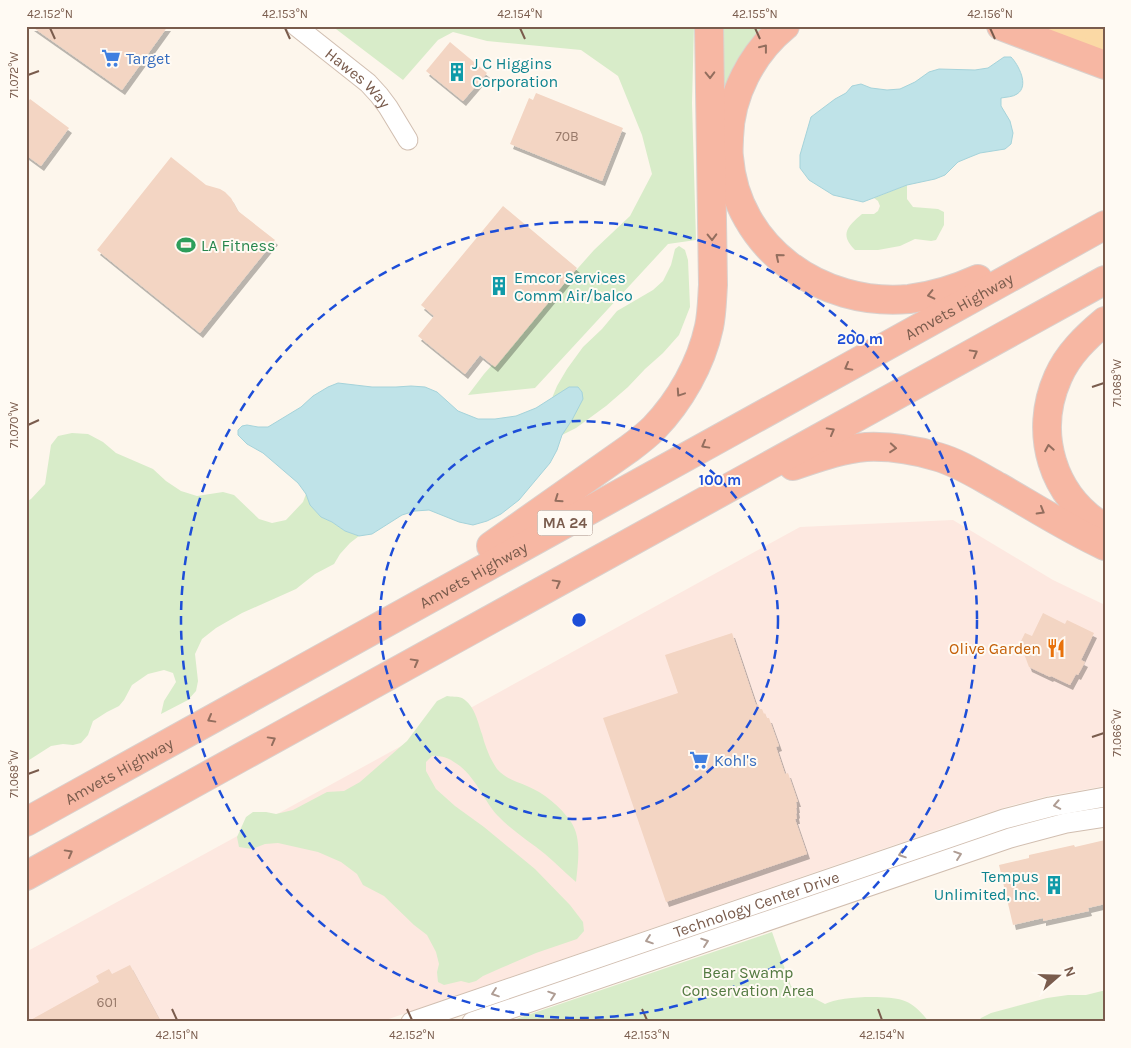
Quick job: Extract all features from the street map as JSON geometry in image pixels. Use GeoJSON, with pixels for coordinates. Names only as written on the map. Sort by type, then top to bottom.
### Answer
{"type":"FeatureCollection","features":[{"type":"Feature","properties":{"kind":"highway"},"geometry":{"type":"LineString","coordinates":[[239,704],[426,588],[504,537],[630,448],[655,427],[669,411],[686,384],[704,346],[712,308],[709,26]]}},
{"type":"Feature","properties":{"kind":"highway"},"geometry":{"type":"LineString","coordinates":[[785,26],[764,47],[746,72],[742,81],[732,109],[728,156],[736,192],[753,228],[772,251],[812,281],[833,290],[856,296],[907,299],[927,296],[987,276],[1105,224]]}},
{"type":"Feature","properties":{"kind":"highway"},"geometry":{"type":"LineString","coordinates":[[1001,26],[1105,65]]}},
{"type":"Feature","properties":{"kind":"highway","name":"Amvets Highway"},"geometry":{"type":"LineString","coordinates":[[26,822],[1105,224]]}},
{"type":"Feature","properties":{"kind":"highway","name":"MA 24"},"geometry":{"type":"LineString","coordinates":[[26,876],[1105,280]]}},
{"type":"Feature","properties":{"kind":"highway"},"geometry":{"type":"LineString","coordinates":[[1105,321],[1079,345],[1062,369],[1049,404],[1047,423],[1048,442],[1052,460],[1062,486],[1080,509],[1094,522],[1105,528]]}},
{"type":"Feature","properties":{"kind":"highway"},"geometry":{"type":"LineString","coordinates":[[651,531],[752,482],[789,467],[846,450],[875,447],[917,452],[938,457],[958,465],[1105,546]]}},
{"type":"Feature","properties":{"kind":"main road"},"geometry":{"type":"LineString","coordinates":[[1048,26],[1105,56]]}},
{"type":"Feature","properties":{"kind":"main road"},"geometry":{"type":"LineString","coordinates":[[1088,26],[1105,35]]}},
{"type":"Feature","properties":{"kind":"street","name":"Hawes Way"},"geometry":{"type":"LineString","coordinates":[[296,26],[374,89],[388,107],[408,140]]}},
{"type":"Feature","properties":{"kind":"street","name":"Technology Center Drive"},"geometry":{"type":"LineString","coordinates":[[411,1022],[1004,819],[1050,806],[1105,797]]}},
{"type":"Feature","properties":{"kind":"street","name":"Technology Center Drive"},"geometry":{"type":"LineString","coordinates":[[472,1022],[1010,838],[1066,823],[1105,817]]}},
{"type":"Feature","properties":{"kind":"shaded area"},"geometry":{"type":"Polygon","coordinates":[[[953,520],[1053,580],[1105,605],[1105,786],[1048,796],[1006,807],[380,1022],[26,1022],[26,952],[800,527],[953,520]]]}},
{"type":"Feature","properties":{"kind":"green space"},"geometry":{"type":"Polygon","coordinates":[[[332,26],[694,26],[692,103],[696,240],[668,244],[535,388],[468,395],[484,374],[594,250],[630,216],[652,174],[642,135],[618,76],[581,50],[487,41],[453,32],[438,40],[403,80],[332,26]]]}},
{"type":"Feature","properties":{"kind":"green space"},"geometry":{"type":"Polygon","coordinates":[[[717,26],[770,26],[723,115],[717,26]]]}},
{"type":"Feature","properties":{"kind":"green space"},"geometry":{"type":"Polygon","coordinates":[[[907,185],[907,199],[913,207],[938,209],[944,212],[944,225],[936,240],[915,239],[900,246],[878,250],[855,250],[846,235],[849,226],[862,214],[874,214],[878,211],[880,206],[874,198],[907,185]]]}},
{"type":"Feature","properties":{"kind":"green space"},"geometry":{"type":"Polygon","coordinates":[[[679,246],[685,250],[688,260],[690,307],[679,335],[663,353],[606,406],[576,428],[562,435],[572,420],[552,398],[567,369],[583,347],[617,311],[653,290],[663,281],[671,265],[675,249],[679,246]]]}},
{"type":"Feature","properties":{"kind":"green space"},"geometry":{"type":"Polygon","coordinates":[[[72,433],[88,434],[103,442],[116,453],[153,469],[181,491],[197,496],[223,492],[234,495],[259,519],[272,523],[286,520],[303,502],[306,494],[310,505],[321,517],[345,531],[359,536],[340,554],[334,564],[315,574],[296,589],[242,613],[216,628],[202,639],[195,654],[198,681],[196,691],[188,700],[161,714],[164,701],[176,682],[173,673],[164,670],[148,674],[132,685],[119,706],[93,721],[88,735],[81,743],[51,746],[26,762],[26,502],[45,484],[51,445],[58,436],[72,433]]]}},
{"type":"Feature","properties":{"kind":"green space"},"geometry":{"type":"Polygon","coordinates":[[[447,696],[462,698],[473,709],[488,752],[497,769],[507,777],[545,796],[557,805],[571,822],[577,835],[578,843],[576,882],[497,815],[474,781],[463,769],[448,758],[432,756],[426,762],[426,771],[436,789],[535,869],[570,905],[583,922],[584,931],[577,939],[536,953],[483,976],[476,981],[469,983],[461,981],[444,985],[438,982],[437,972],[439,964],[436,952],[427,935],[384,896],[363,885],[357,874],[341,862],[318,852],[278,843],[265,844],[252,849],[239,847],[237,837],[246,817],[253,812],[276,814],[293,810],[327,792],[344,791],[360,782],[407,741],[437,701],[447,696]]]}},
{"type":"Feature","properties":{"kind":"green space","name":"Bear Swamp Conservation Area"},"geometry":{"type":"Polygon","coordinates":[[[772,932],[791,986],[825,1004],[841,999],[863,997],[895,998],[906,1001],[914,1006],[929,1022],[507,1022],[772,932]]]}},
{"type":"Feature","properties":{"kind":"green space"},"geometry":{"type":"Polygon","coordinates":[[[1105,991],[1105,1022],[978,1022],[981,1018],[991,1013],[1047,998],[1086,995],[1105,991]]]}},
{"type":"Feature","properties":{"kind":"water"},"geometry":{"type":"Polygon","coordinates":[[[1004,57],[1011,57],[1014,60],[1023,81],[1023,86],[1017,94],[1001,98],[1001,106],[1010,121],[1013,133],[1011,144],[1005,149],[980,153],[958,162],[945,175],[907,185],[863,202],[833,195],[809,180],[800,168],[800,155],[811,117],[846,93],[852,86],[861,84],[871,88],[900,89],[915,82],[929,72],[939,69],[975,70],[988,68],[1004,57]]]}},
{"type":"Feature","properties":{"kind":"water"},"geometry":{"type":"Polygon","coordinates":[[[338,383],[372,387],[425,387],[437,392],[458,411],[478,419],[516,416],[536,408],[569,387],[578,387],[582,392],[583,399],[562,435],[550,463],[519,500],[501,514],[473,525],[459,522],[429,510],[415,511],[402,515],[372,534],[359,536],[345,531],[321,517],[310,505],[306,494],[298,483],[263,453],[247,444],[238,435],[238,430],[242,426],[268,427],[301,407],[313,396],[338,383]]]}},
{"type":"Feature","properties":{"kind":"building","name":"Target"},"geometry":{"type":"Polygon","coordinates":[[[31,26],[168,26],[122,90],[31,26]]]}},
{"type":"Feature","properties":{"kind":"building","name":"J C Higgins Corporation"},"geometry":{"type":"Polygon","coordinates":[[[450,42],[487,73],[463,101],[426,71],[450,42]]]}},
{"type":"Feature","properties":{"kind":"building"},"geometry":{"type":"Polygon","coordinates":[[[536,93],[623,128],[602,181],[510,144],[529,98],[533,100],[536,93]]]}},
{"type":"Feature","properties":{"kind":"building"},"geometry":{"type":"Polygon","coordinates":[[[30,99],[69,128],[41,166],[26,155],[26,105],[30,99]]]}},
{"type":"Feature","properties":{"kind":"building","name":"LA Fitness"},"geometry":{"type":"Polygon","coordinates":[[[171,157],[206,185],[225,192],[231,198],[238,211],[275,240],[200,333],[97,250],[171,157]]]}},
{"type":"Feature","properties":{"kind":"building","name":"Emcor Services Comm Air/balco"},"geometry":{"type":"Polygon","coordinates":[[[503,206],[577,268],[495,367],[480,355],[465,374],[418,336],[434,316],[421,305],[503,206]]]}},
{"type":"Feature","properties":{"kind":"building","name":"Olive Garden"},"geometry":{"type":"Polygon","coordinates":[[[1043,613],[1065,624],[1067,620],[1094,633],[1081,660],[1085,662],[1070,685],[1029,667],[1020,643],[1025,633],[1032,636],[1043,613]]]}},
{"type":"Feature","properties":{"kind":"building","name":"Kohl's"},"geometry":{"type":"Polygon","coordinates":[[[732,633],[756,705],[758,704],[767,718],[769,718],[779,746],[776,747],[785,774],[788,773],[798,802],[796,802],[797,819],[795,819],[807,854],[666,902],[603,718],[678,693],[665,655],[732,633]]]}},
{"type":"Feature","properties":{"kind":"building","name":"Tempus Unlimited, Inc."},"geometry":{"type":"Polygon","coordinates":[[[1105,840],[1105,904],[1088,908],[1089,911],[1043,921],[1043,918],[1013,925],[999,865],[1029,858],[1029,855],[1105,840]]]}},
{"type":"Feature","properties":{"kind":"building"},"geometry":{"type":"Polygon","coordinates":[[[130,965],[161,1022],[27,1022],[99,982],[96,976],[109,969],[112,974],[130,965]]]}},
{"type":"Feature","properties":{"kind":"place","name":"Target"},"geometry":{"type":"Point","coordinates":[111,58]}},
{"type":"Feature","properties":{"kind":"place","name":"J C Higgins Corporation"},"geometry":{"type":"Point","coordinates":[457,72]}},
{"type":"Feature","properties":{"kind":"place","name":"LA Fitness"},"geometry":{"type":"Point","coordinates":[186,245]}},
{"type":"Feature","properties":{"kind":"place","name":"Emcor Services Comm Air/balco"},"geometry":{"type":"Point","coordinates":[499,286]}},
{"type":"Feature","properties":{"kind":"place","name":"Olive Garden"},"geometry":{"type":"Point","coordinates":[1056,648]}},
{"type":"Feature","properties":{"kind":"place","name":"Kohl's"},"geometry":{"type":"Point","coordinates":[699,760]}},
{"type":"Feature","properties":{"kind":"place","name":"Tempus Unlimited, Inc."},"geometry":{"type":"Point","coordinates":[1054,885]}}]}
